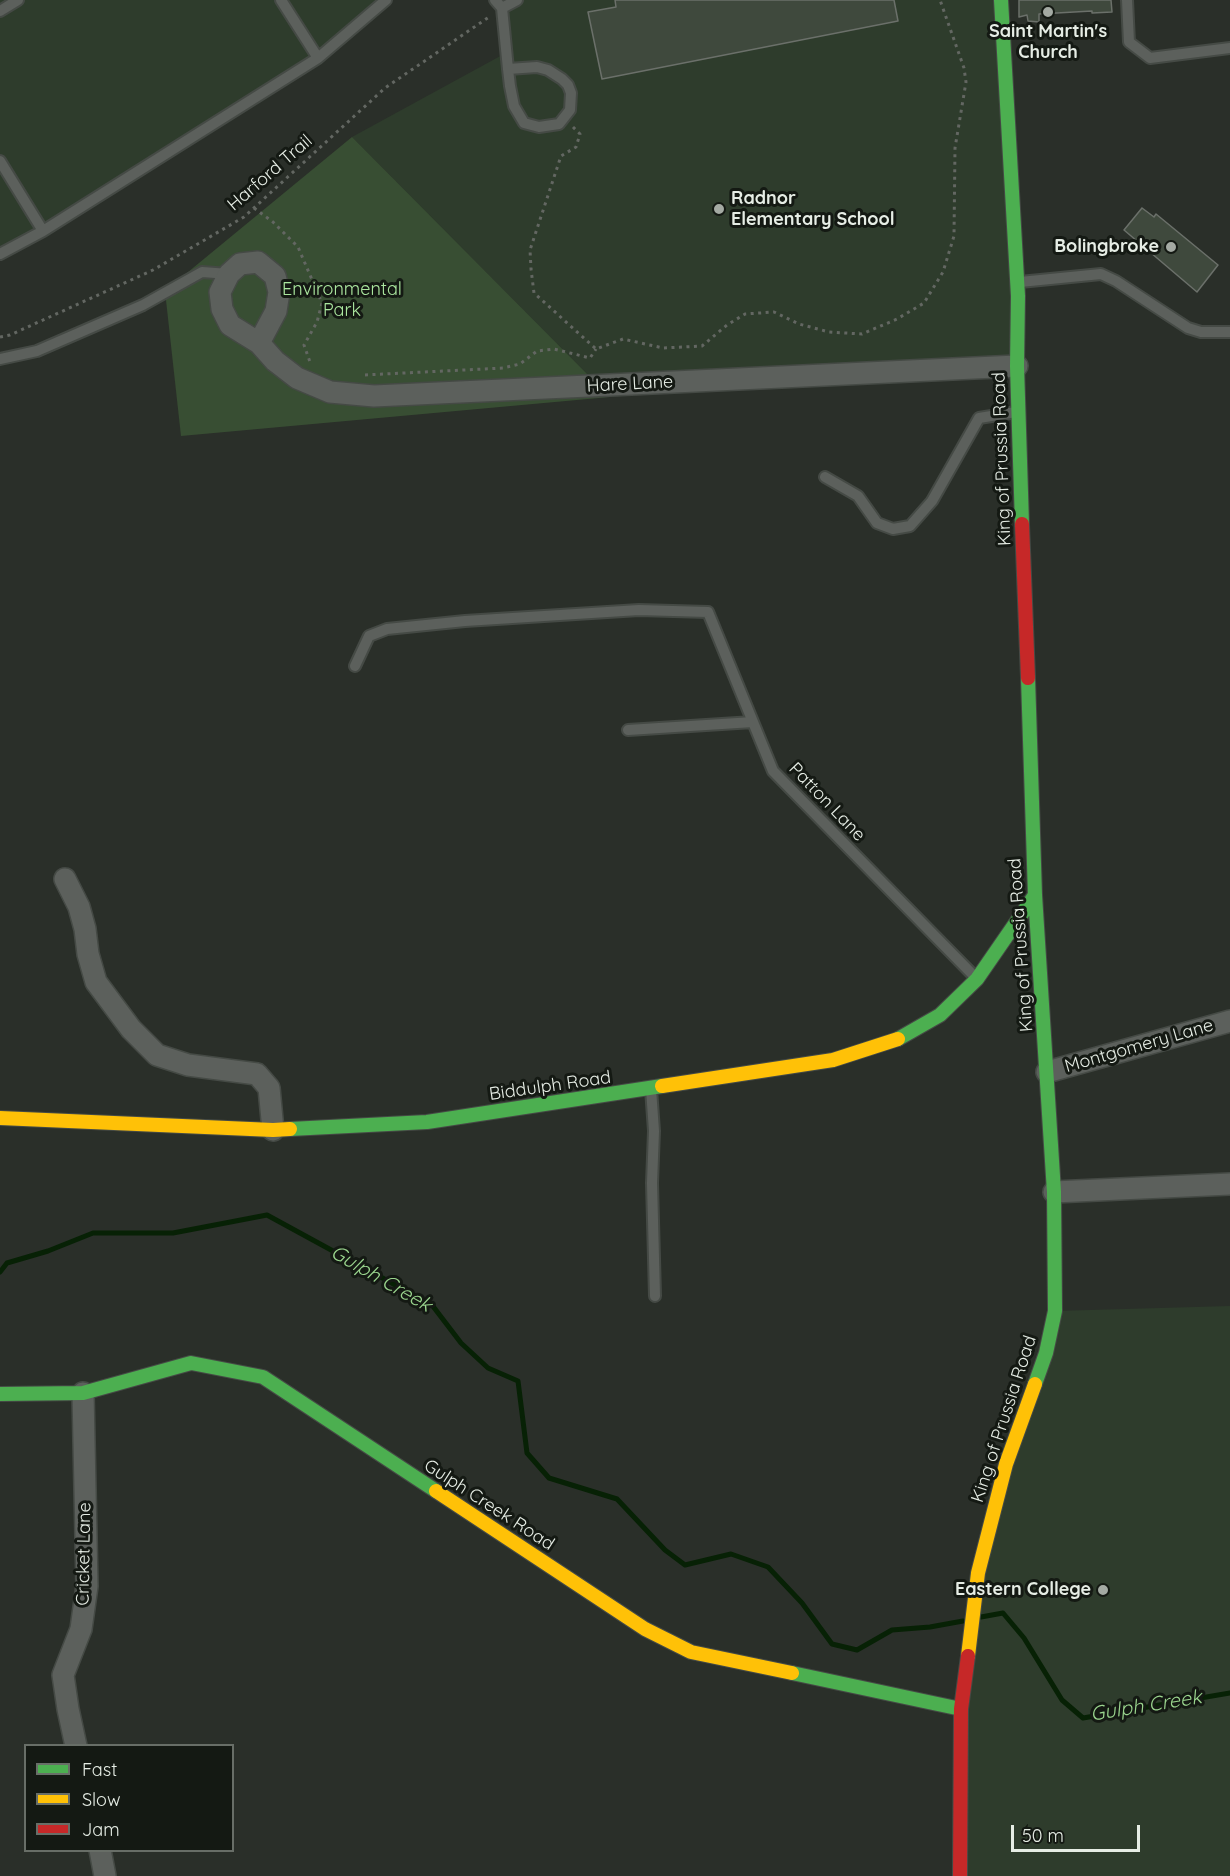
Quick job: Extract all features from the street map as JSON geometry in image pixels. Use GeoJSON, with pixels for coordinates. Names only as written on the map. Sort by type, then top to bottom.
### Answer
{"type":"FeatureCollection","features":[{"type":"Feature","properties":{"kind":"street","name":"King of Prussia Road"},"geometry":{"type":"LineString","coordinates":[[960,1876],[962,1709],[978,1573],[1006,1464],[1047,1353],[1055,1311],[1054,1192],[1035,895],[1017,366],[1017,282],[1001,0]]}},
{"type":"Feature","properties":{"kind":"street"},"geometry":{"type":"LineString","coordinates":[[228,274],[240,264],[258,262],[274,276],[279,292],[276,311],[259,343]]}},
{"type":"Feature","properties":{"kind":"street","name":"Hare Lane"},"geometry":{"type":"LineString","coordinates":[[228,274],[220,292],[222,309],[230,325],[259,343],[275,361],[297,378],[330,392],[374,396],[1017,366]]}},
{"type":"Feature","properties":{"kind":"street"},"geometry":{"type":"LineString","coordinates":[[65,879],[79,907],[96,982],[131,1029],[157,1055],[188,1065],[257,1074],[269,1088],[273,1130]]}},
{"type":"Feature","properties":{"kind":"street","name":"Biddulph Road"},"geometry":{"type":"LineString","coordinates":[[0,1118],[273,1130],[427,1122],[833,1060],[898,1039],[940,1015],[977,979],[1035,895]]}},
{"type":"Feature","properties":{"kind":"street","name":"Montgomery Lane"},"geometry":{"type":"LineString","coordinates":[[1047,1072],[1230,1021]]}},
{"type":"Feature","properties":{"kind":"street"},"geometry":{"type":"LineString","coordinates":[[1054,1192],[1230,1184]]}},
{"type":"Feature","properties":{"kind":"street","name":"Gulph Creek Road"},"geometry":{"type":"LineString","coordinates":[[0,1394],[83,1393],[191,1363],[263,1377],[645,1629],[690,1652],[962,1709]]}},
{"type":"Feature","properties":{"kind":"street","name":"Cricket Lane"},"geometry":{"type":"LineString","coordinates":[[76,1744],[63,1675],[81,1629],[87,1586],[83,1393]]}},
{"type":"Feature","properties":{"kind":"street"},"geometry":{"type":"LineString","coordinates":[[100,1852],[105,1876]]}},
{"type":"Feature","properties":{"kind":"lane"},"geometry":{"type":"LineString","coordinates":[[0,11],[18,0]]}},
{"type":"Feature","properties":{"kind":"lane"},"geometry":{"type":"LineString","coordinates":[[281,0],[318,58]]}},
{"type":"Feature","properties":{"kind":"lane"},"geometry":{"type":"LineString","coordinates":[[0,254],[44,231],[318,58],[386,0]]}},
{"type":"Feature","properties":{"kind":"lane"},"geometry":{"type":"LineString","coordinates":[[508,69],[537,67],[548,70],[568,85],[571,93],[570,110],[560,124],[539,126],[524,123],[514,106],[508,69],[499,4],[517,0]]}},
{"type":"Feature","properties":{"kind":"lane"},"geometry":{"type":"LineString","coordinates":[[1127,0],[1130,42],[1150,57],[1230,48]]}},
{"type":"Feature","properties":{"kind":"lane"},"geometry":{"type":"LineString","coordinates":[[0,161],[44,231]]}},
{"type":"Feature","properties":{"kind":"lane"},"geometry":{"type":"LineString","coordinates":[[0,359],[37,351],[143,305],[202,272],[228,274]]}},
{"type":"Feature","properties":{"kind":"lane"},"geometry":{"type":"LineString","coordinates":[[1017,282],[1101,274],[1116,281],[1188,328],[1201,332],[1230,332]]}},
{"type":"Feature","properties":{"kind":"lane"},"geometry":{"type":"LineString","coordinates":[[825,477],[858,496],[877,523],[893,529],[910,526],[932,501],[980,418],[1019,412]]}},
{"type":"Feature","properties":{"kind":"lane","name":"Patton Lane"},"geometry":{"type":"LineString","coordinates":[[355,666],[369,636],[387,629],[465,621],[639,610],[708,612],[773,771],[977,979]]}},
{"type":"Feature","properties":{"kind":"lane"},"geometry":{"type":"LineString","coordinates":[[628,730],[753,722]]}},
{"type":"Feature","properties":{"kind":"lane"},"geometry":{"type":"LineString","coordinates":[[651,1089],[654,1131],[652,1183],[655,1296]]}},
{"type":"Feature","properties":{"kind":"path"},"geometry":{"type":"LineString","coordinates":[[354,375],[503,368],[520,364],[537,351],[554,349],[590,358],[596,349],[623,339],[663,348],[702,346],[727,325],[745,314],[774,312],[799,324],[829,332],[862,334],[897,319],[924,303],[943,272],[954,236],[955,148],[966,82],[964,68],[940,0]]}},
{"type":"Feature","properties":{"kind":"path","name":"Harford Trail"},"geometry":{"type":"LineString","coordinates":[[0,337],[10,335],[153,270],[244,217],[385,88],[499,4]]}},
{"type":"Feature","properties":{"kind":"path"},"geometry":{"type":"LineString","coordinates":[[564,118],[580,134],[576,147],[561,156],[530,250],[534,293],[596,349]]}},
{"type":"Feature","properties":{"kind":"path"},"geometry":{"type":"LineString","coordinates":[[254,208],[273,222],[298,247],[322,303],[317,322],[304,345],[310,362],[318,365]]}},
{"type":"Feature","properties":{"kind":"shaded area"},"geometry":{"type":"Polygon","coordinates":[[[0,0],[386,0],[318,58],[0,254],[0,0]]]}},
{"type":"Feature","properties":{"kind":"shaded area","name":"Radnor Elementary School"},"geometry":{"type":"Polygon","coordinates":[[[501,0],[1001,0],[1017,366],[610,397],[352,137],[504,54],[501,0]]]}},
{"type":"Feature","properties":{"kind":"shaded area","name":"Eastern College"},"geometry":{"type":"Polygon","coordinates":[[[1230,1306],[1230,1876],[960,1876],[973,1607],[1055,1311],[1230,1306]]]}},
{"type":"Feature","properties":{"kind":"green space","name":"Environmental Park"},"geometry":{"type":"Polygon","coordinates":[[[352,137],[610,397],[181,436],[165,291],[352,137]]]}},
{"type":"Feature","properties":{"kind":"building"},"geometry":{"type":"Polygon","coordinates":[[[615,0],[894,0],[898,21],[602,79],[588,12],[616,7],[615,0]]]}},
{"type":"Feature","properties":{"kind":"building","name":"Saint Martin's Church"},"geometry":{"type":"Polygon","coordinates":[[[1019,0],[1111,0],[1112,12],[1039,14],[1039,22],[1028,21],[1027,15],[1019,17],[1019,0]]]}},
{"type":"Feature","properties":{"kind":"building","name":"Bolingbroke"},"geometry":{"type":"Polygon","coordinates":[[[1142,208],[1154,217],[1156,214],[1218,265],[1197,292],[1124,230],[1142,208]]]}},
{"type":"Feature","properties":{"kind":"waterway","name":"Gulph Creek"},"geometry":{"type":"LineString","coordinates":[[0,1272],[7,1263],[48,1251],[93,1233],[173,1233],[267,1215],[432,1305],[461,1343],[488,1368],[518,1381],[527,1453],[549,1478],[617,1499],[665,1550],[685,1565],[731,1554],[768,1567],[802,1603],[832,1644],[857,1650],[892,1630],[930,1627],[963,1621]]}},
{"type":"Feature","properties":{"kind":"waterway","name":"Gulph Creek"},"geometry":{"type":"LineString","coordinates":[[981,1617],[1003,1613],[1024,1638],[1062,1700],[1083,1718],[1230,1693]]}},
{"type":"Feature","properties":{"kind":"traffic: fast"},"geometry":{"type":"LineString","coordinates":[[1001,0],[1018,296],[1017,366],[1022,524]]}},
{"type":"Feature","properties":{"kind":"traffic: fast"},"geometry":{"type":"LineString","coordinates":[[1028,678],[1035,895],[1054,1192],[1055,1311],[1046,1353],[1035,1384]]}},
{"type":"Feature","properties":{"kind":"traffic: fast"},"geometry":{"type":"LineString","coordinates":[[898,1039],[940,1015],[977,979],[1035,895]]}},
{"type":"Feature","properties":{"kind":"traffic: fast"},"geometry":{"type":"LineString","coordinates":[[290,1129],[427,1122],[662,1086]]}},
{"type":"Feature","properties":{"kind":"traffic: fast"},"geometry":{"type":"LineString","coordinates":[[0,1394],[83,1393],[191,1363],[263,1377],[436,1491]]}},
{"type":"Feature","properties":{"kind":"traffic: fast"},"geometry":{"type":"LineString","coordinates":[[792,1673],[961,1709]]}},
{"type":"Feature","properties":{"kind":"traffic: slow"},"geometry":{"type":"LineString","coordinates":[[662,1086],[833,1060],[898,1039]]}},
{"type":"Feature","properties":{"kind":"traffic: slow"},"geometry":{"type":"LineString","coordinates":[[0,1118],[290,1129]]}},
{"type":"Feature","properties":{"kind":"traffic: slow"},"geometry":{"type":"LineString","coordinates":[[968,1656],[978,1573],[1006,1464],[1035,1384]]}},
{"type":"Feature","properties":{"kind":"traffic: slow"},"geometry":{"type":"LineString","coordinates":[[436,1491],[645,1629],[691,1652],[792,1673]]}},
{"type":"Feature","properties":{"kind":"traffic: jam"},"geometry":{"type":"LineString","coordinates":[[1022,524],[1028,678]]}},
{"type":"Feature","properties":{"kind":"traffic: jam"},"geometry":{"type":"LineString","coordinates":[[960,1876],[961,1709],[968,1656]]}},
{"type":"Feature","properties":{"kind":"place","name":"Saint Martin's Church"},"geometry":{"type":"Point","coordinates":[1048,12]}},
{"type":"Feature","properties":{"kind":"place","name":"Radnor Elementary School"},"geometry":{"type":"Point","coordinates":[719,209]}},
{"type":"Feature","properties":{"kind":"place","name":"Bolingbroke"},"geometry":{"type":"Point","coordinates":[1171,247]}},
{"type":"Feature","properties":{"kind":"place","name":"Eastern College"},"geometry":{"type":"Point","coordinates":[1103,1590]}}]}
